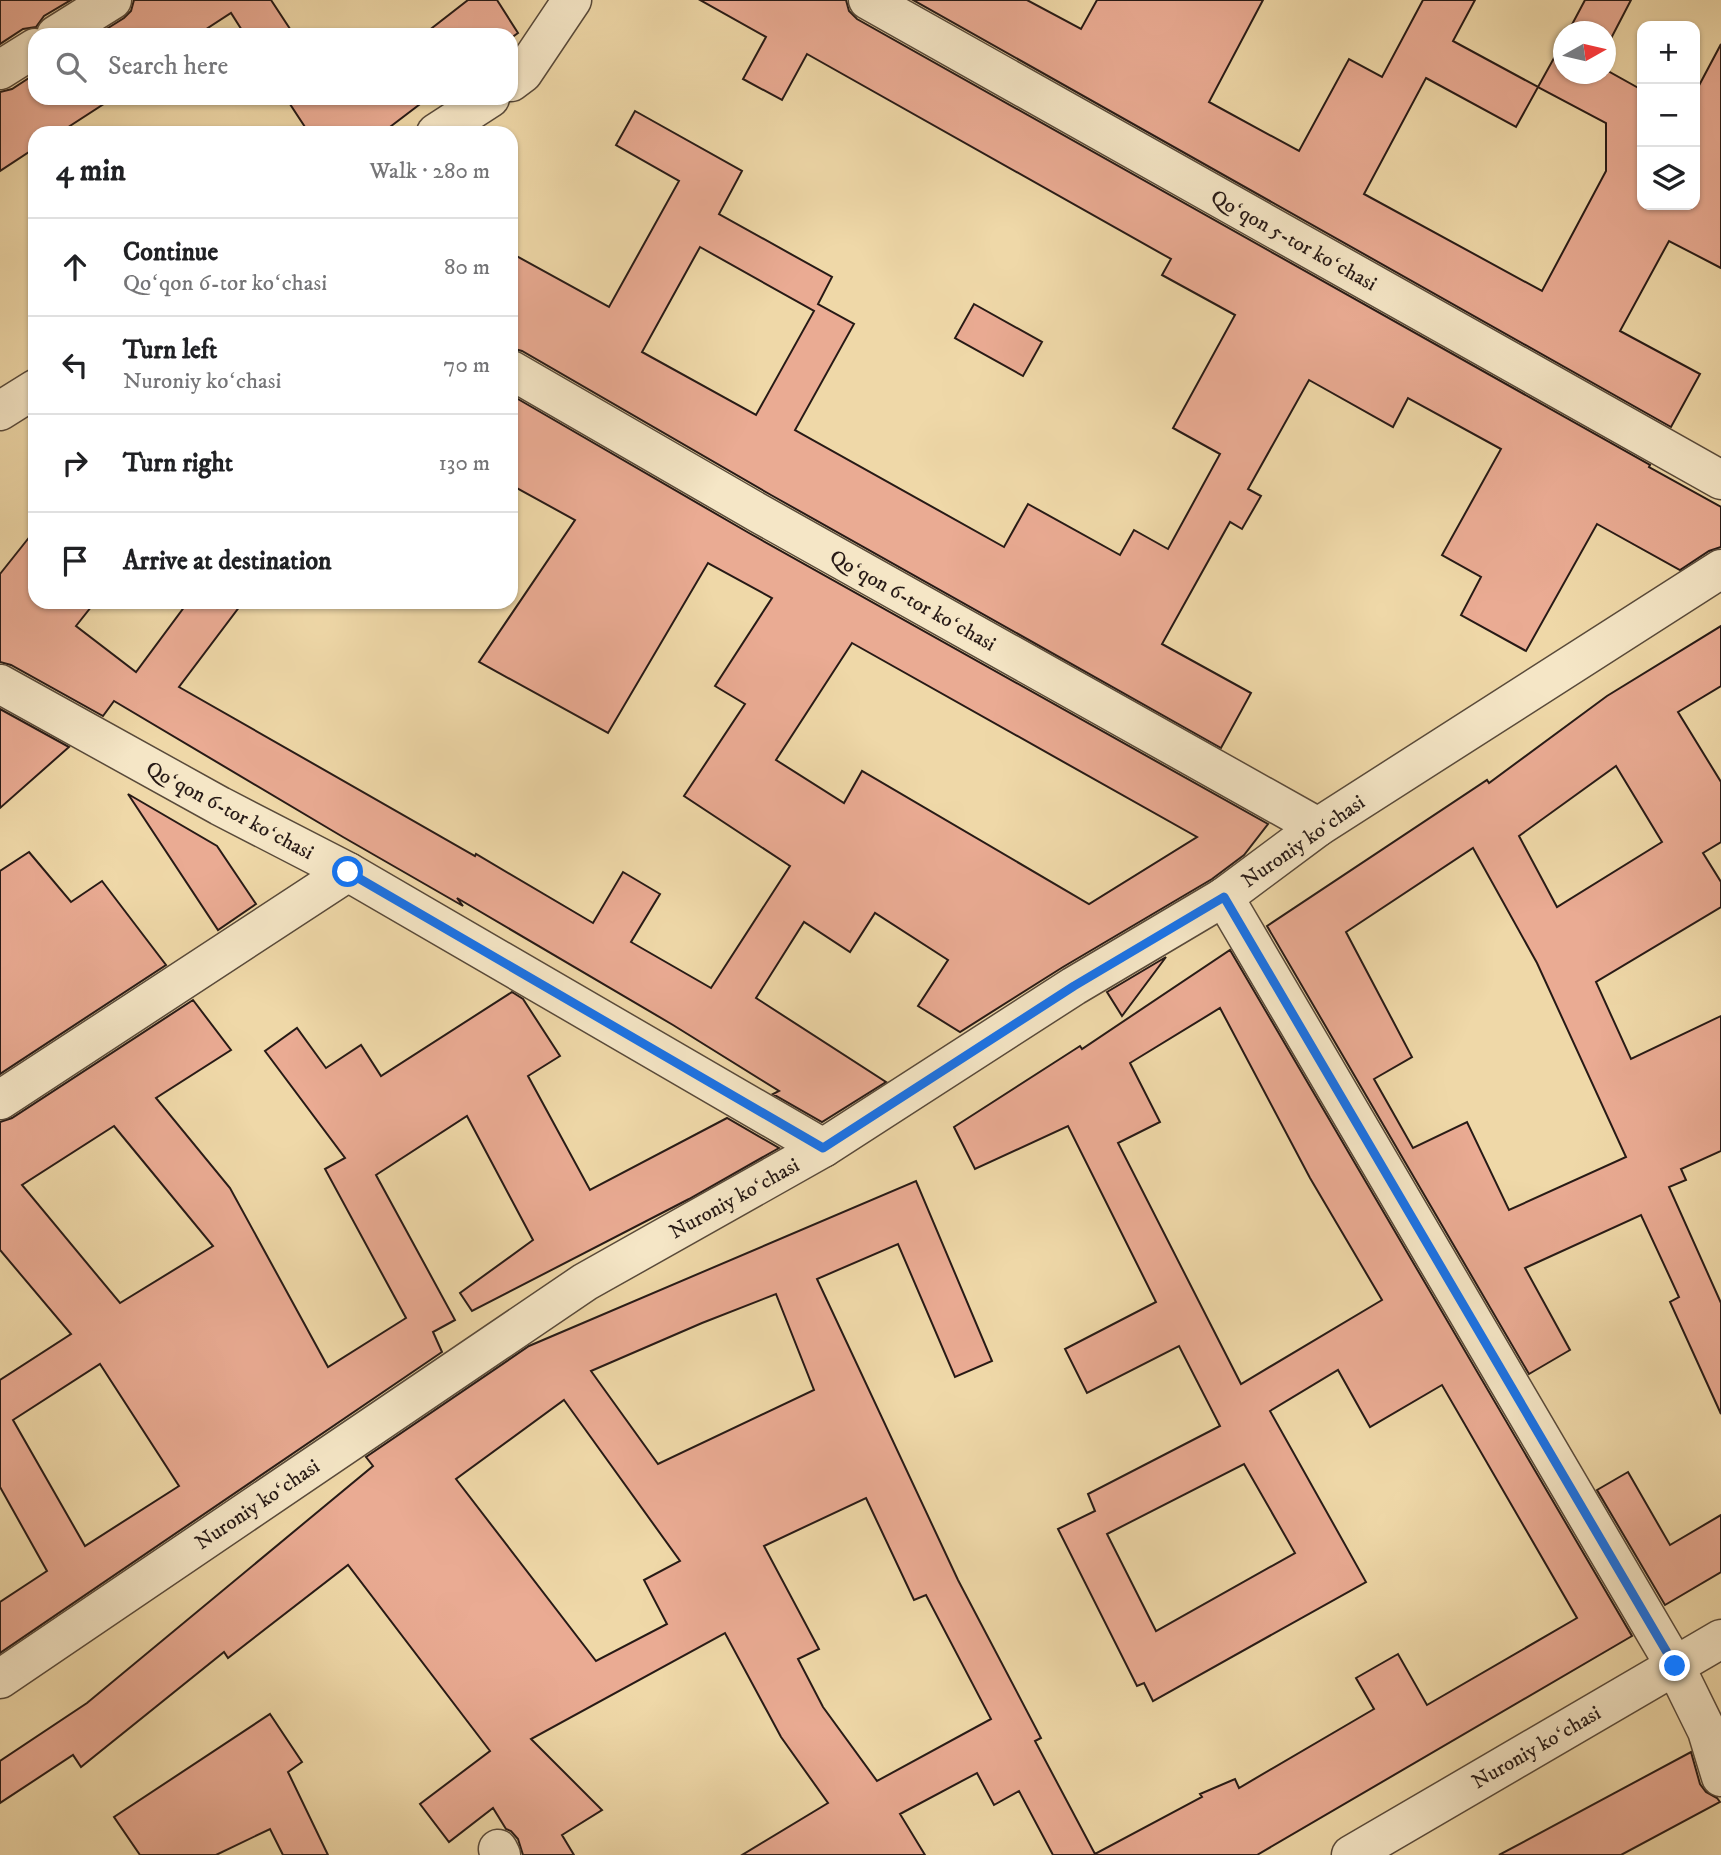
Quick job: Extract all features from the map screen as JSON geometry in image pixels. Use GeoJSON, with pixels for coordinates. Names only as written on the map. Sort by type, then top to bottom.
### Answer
{"type":"FeatureCollection","features":[{"type":"Feature","properties":{"kind":"street"},"geometry":{"type":"LineString","coordinates":[[67,28],[112,0]]}},
{"type":"Feature","properties":{"kind":"street"},"geometry":{"type":"LineString","coordinates":[[518,77],[572,0]]}},
{"type":"Feature","properties":{"kind":"street","name":"Qoʻqon 5-tor koʻchasi"},"geometry":{"type":"LineString","coordinates":[[868,0],[1721,480]]}},
{"type":"Feature","properties":{"kind":"street"},"geometry":{"type":"LineString","coordinates":[[0,70],[28,52]]}},
{"type":"Feature","properties":{"kind":"street"},"geometry":{"type":"LineString","coordinates":[[447,126],[479,105]]}},
{"type":"Feature","properties":{"kind":"street","name":"Qoʻqon 6-tor koʻchasi"},"geometry":{"type":"LineString","coordinates":[[518,374],[760,514],[1318,827]]}},
{"type":"Feature","properties":{"kind":"street"},"geometry":{"type":"LineString","coordinates":[[0,411],[28,393]]}},
{"type":"Feature","properties":{"kind":"street","name":"Nuroniy koʻchasi"},"geometry":{"type":"LineString","coordinates":[[0,1679],[585,1282],[823,1148],[1074,986],[1224,897],[1318,827],[1721,569]]}},
{"type":"Feature","properties":{"kind":"street","name":"Qoʻqon 6-tor koʻchasi"},"geometry":{"type":"LineString","coordinates":[[0,684],[220,806],[348,872],[823,1148]]}},
{"type":"Feature","properties":{"kind":"street"},"geometry":{"type":"LineString","coordinates":[[0,1100],[348,872]]}},
{"type":"Feature","properties":{"kind":"street"},"geometry":{"type":"LineString","coordinates":[[1224,897],[1675,1666],[1707,1731],[1721,1777]]}},
{"type":"Feature","properties":{"kind":"street","name":"Nuroniy koʻchasi"},"geometry":{"type":"LineString","coordinates":[[1351,1855],[1721,1639]]}},
{"type":"Feature","properties":{"kind":"building"},"geometry":{"type":"Polygon","coordinates":[[[0,0],[71,0],[44,16],[36,27],[23,29],[0,44],[0,0]]]}},
{"type":"Feature","properties":{"kind":"building"},"geometry":{"type":"Polygon","coordinates":[[[134,0],[271,0],[289,28],[241,28],[231,13],[208,28],[108,28],[131,11],[134,0]]]}},
{"type":"Feature","properties":{"kind":"building"},"geometry":{"type":"Polygon","coordinates":[[[468,0],[497,0],[515,28],[432,28],[468,0]]]}},
{"type":"Feature","properties":{"kind":"building"},"geometry":{"type":"Polygon","coordinates":[[[700,0],[846,0],[849,11],[857,19],[1721,507],[1721,547],[1709,551],[1680,570],[1597,524],[1526,651],[1461,615],[1481,577],[1442,555],[1501,449],[1408,398],[1393,427],[1309,380],[1248,489],[1261,496],[1242,529],[1230,522],[1162,644],[1251,693],[1221,748],[518,350],[518,257],[609,307],[679,181],[616,145],[635,111],[742,171],[719,214],[832,277],[818,304],[854,324],[795,430],[1004,547],[1028,504],[1120,555],[1134,530],[1168,549],[1220,454],[1173,428],[1235,315],[1162,275],[1171,259],[807,54],[782,100],[743,79],[766,37],[700,0]],[[700,247],[642,352],[756,415],[814,311],[700,247]]]}},
{"type":"Feature","properties":{"kind":"building"},"geometry":{"type":"Polygon","coordinates":[[[913,0],[1027,0],[1081,29],[1097,0],[1263,0],[1209,102],[1299,151],[1349,59],[1382,77],[1423,0],[1475,0],[1453,41],[1538,87],[1553,60],[1553,84],[1616,84],[1616,76],[1637,87],[1637,210],[1700,210],[1700,84],[1721,44],[1721,268],[1669,241],[1620,331],[1700,374],[1671,427],[913,0]],[[1426,78],[1364,194],[1542,291],[1606,171],[1606,123],[1538,87],[1516,127],[1426,78]]]}},
{"type":"Feature","properties":{"kind":"building"},"geometry":{"type":"Polygon","coordinates":[[[1585,0],[1631,0],[1616,29],[1616,21],[1574,21],[1585,0]]]}},
{"type":"Feature","properties":{"kind":"building"},"geometry":{"type":"Polygon","coordinates":[[[28,79],[28,105],[102,105],[70,126],[28,126],[28,153],[0,171],[0,92],[12,89],[28,79]]]}},
{"type":"Feature","properties":{"kind":"building"},"geometry":{"type":"Polygon","coordinates":[[[291,105],[419,105],[391,126],[304,126],[291,105]]]}},
{"type":"Feature","properties":{"kind":"building"},"geometry":{"type":"Polygon","coordinates":[[[974,304],[1042,342],[1023,376],[955,338],[974,304]]]}},
{"type":"Feature","properties":{"kind":"building"},"geometry":{"type":"Polygon","coordinates":[[[518,399],[749,533],[1268,824],[1244,855],[1212,879],[1063,967],[960,1032],[918,1006],[948,960],[875,913],[850,952],[804,922],[756,998],[886,1082],[822,1122],[773,1094],[779,1091],[673,1025],[457,898],[463,906],[343,837],[114,701],[103,716],[11,665],[0,662],[0,574],[28,539],[28,609],[89,609],[76,626],[136,672],[183,609],[238,609],[179,687],[593,923],[623,872],[660,894],[631,942],[711,988],[790,866],[684,796],[745,704],[715,686],[772,598],[708,563],[608,733],[479,662],[515,609],[518,609],[518,604],[575,520],[518,489],[518,399]],[[852,643],[776,760],[844,803],[862,771],[1089,904],[1197,837],[852,643]]]}},
{"type":"Feature","properties":{"kind":"building"},"geometry":{"type":"Polygon","coordinates":[[[1721,626],[1721,686],[1678,712],[1721,782],[1721,842],[1703,853],[1721,882],[1721,907],[1596,982],[1631,1059],[1721,1016],[1721,1151],[1681,1169],[1686,1180],[1669,1187],[1721,1303],[1721,1414],[1670,1302],[1679,1297],[1641,1215],[1525,1268],[1570,1350],[1529,1374],[1267,926],[1487,780],[1489,783],[1607,696],[1721,626]],[[1616,766],[1519,836],[1557,907],[1662,842],[1616,766]],[[1473,848],[1346,932],[1412,1057],[1374,1079],[1413,1148],[1467,1122],[1509,1210],[1626,1157],[1537,963],[1473,848]]]}},
{"type":"Feature","properties":{"kind":"building"},"geometry":{"type":"Polygon","coordinates":[[[0,709],[69,747],[0,808],[0,709]]]}},
{"type":"Feature","properties":{"kind":"building"},"geometry":{"type":"Polygon","coordinates":[[[128,794],[217,846],[256,904],[218,930],[128,794]]]}},
{"type":"Feature","properties":{"kind":"building"},"geometry":{"type":"Polygon","coordinates":[[[29,852],[71,902],[102,881],[166,965],[0,1074],[0,871],[29,852]]]}},
{"type":"Feature","properties":{"kind":"building"},"geometry":{"type":"Polygon","coordinates":[[[1230,950],[1632,1636],[1257,1855],[1053,1855],[1019,1791],[994,1805],[977,1773],[900,1814],[925,1855],[742,1855],[828,1803],[781,1737],[725,1633],[531,1739],[602,1810],[562,1835],[574,1855],[523,1855],[518,1839],[506,1829],[493,1808],[449,1842],[420,1804],[490,1751],[348,1565],[228,1658],[224,1652],[81,1767],[73,1755],[0,1803],[0,1761],[87,1703],[373,1466],[366,1457],[529,1346],[916,1181],[992,1361],[955,1377],[898,1244],[817,1279],[958,1580],[1041,1738],[1035,1741],[1095,1854],[1202,1797],[1200,1794],[1235,1779],[1239,1788],[1374,1709],[1356,1678],[1398,1654],[1427,1705],[1577,1618],[1442,1385],[1370,1427],[1338,1370],[1270,1411],[1366,1582],[1153,1701],[1144,1683],[1137,1686],[1058,1529],[1095,1511],[1088,1494],[1220,1426],[1179,1346],[1087,1393],[1065,1349],[1156,1302],[1068,1126],[975,1169],[954,1127],[1080,1046],[1082,1049],[1230,950]],[[1220,1008],[1130,1063],[1160,1122],[1118,1143],[1241,1384],[1382,1300],[1310,1178],[1220,1008]],[[776,1294],[591,1371],[658,1464],[814,1390],[776,1294]],[[564,1400],[456,1479],[596,1661],[667,1624],[644,1580],[680,1561],[564,1400]],[[1244,1464],[1107,1534],[1156,1631],[1295,1553],[1244,1464]],[[866,1498],[764,1546],[819,1649],[798,1659],[823,1707],[877,1781],[991,1719],[926,1595],[914,1600],[866,1498]]]}},
{"type":"Feature","properties":{"kind":"building"},"geometry":{"type":"Polygon","coordinates":[[[1166,957],[1122,1016],[1107,992],[1166,957]]]}},
{"type":"Feature","properties":{"kind":"building"},"geometry":{"type":"Polygon","coordinates":[[[512,992],[523,999],[560,1056],[528,1076],[590,1190],[727,1118],[779,1148],[689,1199],[472,1311],[460,1293],[533,1240],[467,1116],[376,1175],[455,1320],[433,1332],[442,1352],[0,1653],[0,1602],[47,1571],[0,1487],[0,1380],[71,1334],[0,1250],[0,1122],[12,1118],[193,1000],[231,1050],[156,1098],[230,1188],[328,1367],[406,1318],[325,1169],[345,1158],[265,1051],[297,1028],[326,1068],[361,1045],[381,1076],[512,992]],[[114,1126],[22,1185],[120,1303],[213,1246],[114,1126]],[[100,1364],[13,1420],[85,1546],[179,1486],[100,1364]]]}},
{"type":"Feature","properties":{"kind":"building"},"geometry":{"type":"Polygon","coordinates":[[[1628,1472],[1670,1545],[1721,1515],[1721,1572],[1665,1605],[1597,1490],[1628,1472]]]}},
{"type":"Feature","properties":{"kind":"building"},"geometry":{"type":"Polygon","coordinates":[[[270,1714],[302,1762],[288,1772],[328,1855],[283,1855],[270,1829],[216,1855],[140,1855],[114,1817],[270,1714]]]}},
{"type":"Feature","properties":{"kind":"building"},"geometry":{"type":"Polygon","coordinates":[[[1691,1752],[1700,1784],[1720,1802],[1621,1855],[1499,1855],[1691,1752]]]}},
{"type":"Feature","properties":{"kind":"route"},"geometry":{"type":"LineString","coordinates":[[348,872],[823,1148],[1074,986],[1224,897],[1675,1666]]}}]}
